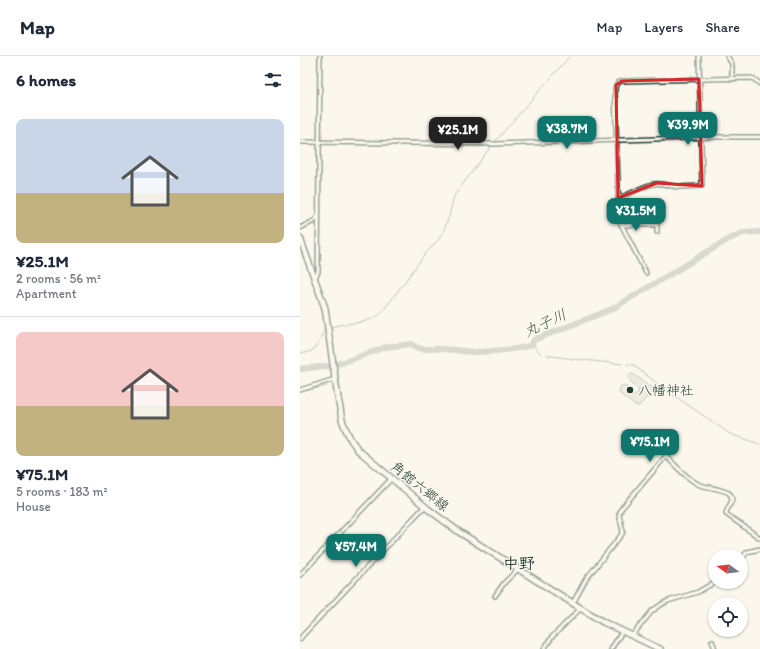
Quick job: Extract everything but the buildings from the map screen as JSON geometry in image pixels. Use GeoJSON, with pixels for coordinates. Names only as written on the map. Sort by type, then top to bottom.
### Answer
{"type":"FeatureCollection","features":[{"type":"Feature","properties":{"kind":"main road","name":"角館六郷線"},"geometry":{"type":"LineString","coordinates":[[300,238],[302,251],[315,278],[325,308],[342,420],[351,440],[358,450],[425,506],[459,532],[603,622],[651,647],[660,649]]}},
{"type":"Feature","properties":{"kind":"street"},"geometry":{"type":"LineString","coordinates":[[315,278],[318,272],[320,56]]}},
{"type":"Feature","properties":{"kind":"street"},"geometry":{"type":"LineString","coordinates":[[618,198],[657,183],[680,187],[702,186],[698,56]]}},
{"type":"Feature","properties":{"kind":"street"},"geometry":{"type":"LineString","coordinates":[[727,56],[732,64],[732,78]]}},
{"type":"Feature","properties":{"kind":"street"},"geometry":{"type":"LineString","coordinates":[[646,273],[619,220],[616,141],[616,85],[619,81],[732,78],[754,79],[760,84]]}},
{"type":"Feature","properties":{"kind":"street"},"geometry":{"type":"LineString","coordinates":[[300,142],[495,144],[760,137]]}},
{"type":"Feature","properties":{"kind":"street"},"geometry":{"type":"LineString","coordinates":[[300,228],[314,221],[318,214]]}},
{"type":"Feature","properties":{"kind":"street"},"geometry":{"type":"LineString","coordinates":[[621,225],[657,225],[657,232]]}},
{"type":"Feature","properties":{"kind":"street"},"geometry":{"type":"LineString","coordinates":[[300,390],[335,379]]}},
{"type":"Feature","properties":{"kind":"street"},"geometry":{"type":"LineString","coordinates":[[573,603],[586,579],[622,534],[623,532],[619,515],[621,509],[666,456],[694,482],[728,492],[732,501],[726,510],[726,514],[760,538]]}},
{"type":"Feature","properties":{"kind":"street"},"geometry":{"type":"LineString","coordinates":[[300,575],[392,478]]}},
{"type":"Feature","properties":{"kind":"street"},"geometry":{"type":"LineString","coordinates":[[300,639],[425,506]]}},
{"type":"Feature","properties":{"kind":"street"},"geometry":{"type":"LineString","coordinates":[[748,552],[760,549]]}},
{"type":"Feature","properties":{"kind":"street"},"geometry":{"type":"LineString","coordinates":[[495,596],[504,583],[518,569]]}},
{"type":"Feature","properties":{"kind":"street"},"geometry":{"type":"LineString","coordinates":[[632,636],[652,611],[662,604],[698,592],[708,586]]}},
{"type":"Feature","properties":{"kind":"street"},"geometry":{"type":"LineString","coordinates":[[544,649],[552,637],[581,608]]}},
{"type":"Feature","properties":{"kind":"street"},"geometry":{"type":"LineString","coordinates":[[612,649],[622,632]]}},
{"type":"Feature","properties":{"kind":"street"},"geometry":{"type":"LineString","coordinates":[[712,641],[715,649]]}},
{"type":"Feature","properties":{"kind":"highlighted area"},"geometry":{"type":"Polygon","coordinates":[[[699,79],[702,186],[657,183],[618,198],[616,85],[622,81],[699,79]]]}},
{"type":"Feature","properties":{"kind":"shaded area"},"geometry":{"type":"Polygon","coordinates":[[[633,374],[653,388],[653,391],[639,406],[635,406],[620,394],[619,391],[621,386],[626,385],[626,391],[629,395],[633,396],[638,393],[639,389],[628,378],[629,375],[633,374]]]}},
{"type":"Feature","properties":{"kind":"waterway"},"geometry":{"type":"LineString","coordinates":[[549,80],[570,56]]}},
{"type":"Feature","properties":{"kind":"waterway"},"geometry":{"type":"LineString","coordinates":[[494,143],[546,83]]}},
{"type":"Feature","properties":{"kind":"waterway"},"geometry":{"type":"LineString","coordinates":[[329,328],[369,320],[377,316],[386,307],[442,234],[449,217],[454,196],[492,145]]}},
{"type":"Feature","properties":{"kind":"waterway","name":"丸子川"},"geometry":{"type":"LineString","coordinates":[[300,369],[328,366],[386,347],[412,344],[422,349],[445,349],[467,352],[521,348],[531,345],[534,340],[612,309],[729,239],[743,233],[760,232]]}},
{"type":"Feature","properties":{"kind":"waterway"},"geometry":{"type":"LineString","coordinates":[[300,354],[312,351],[326,330]]}},
{"type":"Feature","properties":{"kind":"waterway"},"geometry":{"type":"LineString","coordinates":[[533,343],[536,350],[541,354]]}},
{"type":"Feature","properties":{"kind":"waterway"},"geometry":{"type":"LineString","coordinates":[[547,355],[622,364]]}},
{"type":"Feature","properties":{"kind":"waterway"},"geometry":{"type":"LineString","coordinates":[[627,364],[633,365],[658,384]]}},
{"type":"Feature","properties":{"kind":"waterway"},"geometry":{"type":"LineString","coordinates":[[300,392],[327,386]]}},
{"type":"Feature","properties":{"kind":"waterway"},"geometry":{"type":"LineString","coordinates":[[662,387],[730,434],[760,444]]}},
{"type":"Feature","properties":{"kind":"place","name":"八幡神社"},"geometry":{"type":"Point","coordinates":[630,390]}},
{"type":"Feature","properties":{"kind":"district","name":"中野"},"geometry":{"type":"Point","coordinates":[519,563]}}]}
